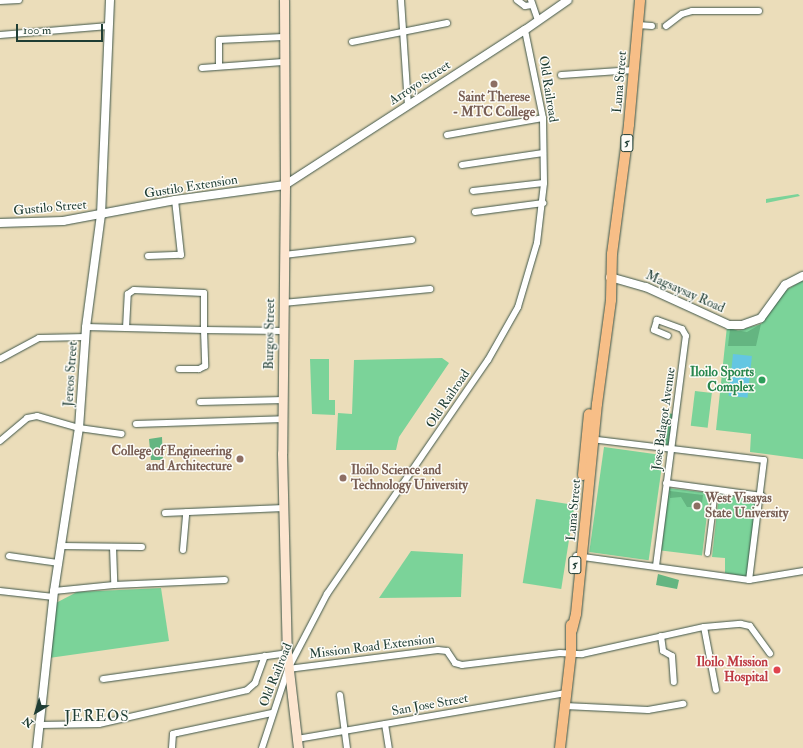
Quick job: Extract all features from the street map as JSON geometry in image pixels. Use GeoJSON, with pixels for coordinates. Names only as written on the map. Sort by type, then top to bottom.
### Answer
{"type":"FeatureCollection","features":[{"type":"Feature","properties":{"kind":"main road","name":"Burgos Street"},"geometry":{"type":"LineString","coordinates":[[284,0],[283,62],[285,185],[282,331],[284,400],[284,508],[287,654],[298,743]]}},
{"type":"Feature","properties":{"kind":"main road","name":"Luna Street"},"geometry":{"type":"LineString","coordinates":[[571,654],[572,630],[576,614],[579,556],[590,439],[605,299],[610,281],[634,70],[640,0]]}},
{"type":"Feature","properties":{"kind":"main road","name":"5"},"geometry":{"type":"LineString","coordinates":[[560,748],[571,654]]}},
{"type":"Feature","properties":{"kind":"street"},"geometry":{"type":"LineString","coordinates":[[0,1],[19,0]]}},
{"type":"Feature","properties":{"kind":"street","name":"Jereos Street"},"geometry":{"type":"LineString","coordinates":[[37,748],[58,563],[79,428],[86,327],[101,215],[110,0]]}},
{"type":"Feature","properties":{"kind":"street"},"geometry":{"type":"LineString","coordinates":[[401,0],[408,105]]}},
{"type":"Feature","properties":{"kind":"street"},"geometry":{"type":"LineString","coordinates":[[517,0],[525,6],[532,2],[538,20]]}},
{"type":"Feature","properties":{"kind":"street","name":"Arroyo Street"},"geometry":{"type":"LineString","coordinates":[[285,185],[525,30],[568,0]]}},
{"type":"Feature","properties":{"kind":"street"},"geometry":{"type":"LineString","coordinates":[[666,26],[682,14],[692,11],[760,11]]}},
{"type":"Feature","properties":{"kind":"street"},"geometry":{"type":"LineString","coordinates":[[352,42],[403,30],[447,23]]}},
{"type":"Feature","properties":{"kind":"street"},"geometry":{"type":"LineString","coordinates":[[638,25],[652,26]]}},
{"type":"Feature","properties":{"kind":"street"},"geometry":{"type":"LineString","coordinates":[[0,35],[109,26]]}},
{"type":"Feature","properties":{"kind":"street","name":"Old Railroad"},"geometry":{"type":"LineString","coordinates":[[262,748],[272,713],[288,669],[327,594],[507,329],[518,307],[532,263],[543,204],[544,183],[543,118],[525,30]]}},
{"type":"Feature","properties":{"kind":"street"},"geometry":{"type":"LineString","coordinates":[[219,66],[219,40],[283,37]]}},
{"type":"Feature","properties":{"kind":"street"},"geometry":{"type":"LineString","coordinates":[[202,68],[283,62]]}},
{"type":"Feature","properties":{"kind":"street"},"geometry":{"type":"LineString","coordinates":[[561,75],[634,70]]}},
{"type":"Feature","properties":{"kind":"street"},"geometry":{"type":"LineString","coordinates":[[448,134],[543,118]]}},
{"type":"Feature","properties":{"kind":"street"},"geometry":{"type":"LineString","coordinates":[[462,165],[544,153]]}},
{"type":"Feature","properties":{"kind":"street"},"geometry":{"type":"LineString","coordinates":[[473,191],[544,183]]}},
{"type":"Feature","properties":{"kind":"street","name":"Gustilo Extension"},"geometry":{"type":"LineString","coordinates":[[101,215],[175,200],[285,185]]}},
{"type":"Feature","properties":{"kind":"street"},"geometry":{"type":"LineString","coordinates":[[148,256],[180,255],[175,200]]}},
{"type":"Feature","properties":{"kind":"street"},"geometry":{"type":"LineString","coordinates":[[476,212],[543,204]]}},
{"type":"Feature","properties":{"kind":"street","name":"Gustilo Street"},"geometry":{"type":"LineString","coordinates":[[0,223],[63,221],[101,215]]}},
{"type":"Feature","properties":{"kind":"street"},"geometry":{"type":"LineString","coordinates":[[284,256],[412,240]]}},
{"type":"Feature","properties":{"kind":"street","name":"Magsaysay Road"},"geometry":{"type":"LineString","coordinates":[[610,281],[646,287],[729,325],[742,325],[761,318],[785,285],[803,276]]}},
{"type":"Feature","properties":{"kind":"street"},"geometry":{"type":"LineString","coordinates":[[283,303],[430,289]]}},
{"type":"Feature","properties":{"kind":"street"},"geometry":{"type":"LineString","coordinates":[[126,328],[128,294],[134,290],[204,293],[205,366],[200,369],[179,369]]}},
{"type":"Feature","properties":{"kind":"street","name":"Jose Balagot Avenue"},"geometry":{"type":"LineString","coordinates":[[656,566],[686,336],[682,329],[657,320],[654,330],[668,336]]}},
{"type":"Feature","properties":{"kind":"street"},"geometry":{"type":"LineString","coordinates":[[86,327],[282,331]]}},
{"type":"Feature","properties":{"kind":"street"},"geometry":{"type":"LineString","coordinates":[[0,359],[39,338],[86,337]]}},
{"type":"Feature","properties":{"kind":"street"},"geometry":{"type":"LineString","coordinates":[[200,402],[284,400]]}},
{"type":"Feature","properties":{"kind":"street"},"geometry":{"type":"LineString","coordinates":[[0,441],[27,418],[37,416],[79,428],[122,434]]}},
{"type":"Feature","properties":{"kind":"street"},"geometry":{"type":"LineString","coordinates":[[136,424],[283,419]]}},
{"type":"Feature","properties":{"kind":"street"},"geometry":{"type":"LineString","coordinates":[[590,439],[764,460],[762,496],[749,580]]}},
{"type":"Feature","properties":{"kind":"street"},"geometry":{"type":"LineString","coordinates":[[666,483],[762,496]]}},
{"type":"Feature","properties":{"kind":"street"},"geometry":{"type":"LineString","coordinates":[[707,553],[715,490]]}},
{"type":"Feature","properties":{"kind":"street"},"geometry":{"type":"LineString","coordinates":[[165,513],[284,508]]}},
{"type":"Feature","properties":{"kind":"street"},"geometry":{"type":"LineString","coordinates":[[183,550],[186,512]]}},
{"type":"Feature","properties":{"kind":"street"},"geometry":{"type":"LineString","coordinates":[[61,546],[142,547]]}},
{"type":"Feature","properties":{"kind":"street"},"geometry":{"type":"LineString","coordinates":[[113,547],[114,585]]}},
{"type":"Feature","properties":{"kind":"street"},"geometry":{"type":"LineString","coordinates":[[9,556],[58,563]]}},
{"type":"Feature","properties":{"kind":"street"},"geometry":{"type":"LineString","coordinates":[[579,556],[656,566],[682,572],[749,580],[803,571]]}},
{"type":"Feature","properties":{"kind":"street"},"geometry":{"type":"LineString","coordinates":[[0,591],[54,594],[114,585],[225,580]]}},
{"type":"Feature","properties":{"kind":"street","name":"Mission Road Extension"},"geometry":{"type":"LineString","coordinates":[[288,669],[438,650],[447,651],[455,663],[462,665],[582,654],[704,627],[741,624],[750,626],[770,654]]}},
{"type":"Feature","properties":{"kind":"street"},"geometry":{"type":"LineString","coordinates":[[704,627],[716,690]]}},
{"type":"Feature","properties":{"kind":"street"},"geometry":{"type":"LineString","coordinates":[[661,636],[663,651],[672,656],[674,682]]}},
{"type":"Feature","properties":{"kind":"street"},"geometry":{"type":"LineString","coordinates":[[103,679],[287,654]]}},
{"type":"Feature","properties":{"kind":"street"},"geometry":{"type":"LineString","coordinates":[[40,725],[99,724],[247,690],[255,683],[265,656]]}},
{"type":"Feature","properties":{"kind":"street","name":"San Jose Street"},"geometry":{"type":"LineString","coordinates":[[298,743],[344,731],[566,693]]}},
{"type":"Feature","properties":{"kind":"street"},"geometry":{"type":"LineString","coordinates":[[340,695],[347,748]]}},
{"type":"Feature","properties":{"kind":"street"},"geometry":{"type":"LineString","coordinates":[[565,706],[648,710],[683,704]]}},
{"type":"Feature","properties":{"kind":"street"},"geometry":{"type":"LineString","coordinates":[[172,748],[173,734],[272,713]]}},
{"type":"Feature","properties":{"kind":"street"},"geometry":{"type":"LineString","coordinates":[[385,724],[389,748]]}},
{"type":"Feature","properties":{"kind":"green space"},"geometry":{"type":"Polygon","coordinates":[[[798,194],[800,196],[766,203],[766,199],[798,194]]]}},
{"type":"Feature","properties":{"kind":"green space","name":"Iloilo Sports Complex"},"geometry":{"type":"Polygon","coordinates":[[[803,280],[803,459],[750,452],[751,434],[716,430],[727,326],[737,331],[761,324],[785,291],[803,280]]]}},
{"type":"Feature","properties":{"kind":"green space"},"geometry":{"type":"Polygon","coordinates":[[[761,324],[756,346],[728,346],[730,329],[747,332],[761,324]]]}},
{"type":"Feature","properties":{"kind":"green space"},"geometry":{"type":"Polygon","coordinates":[[[442,358],[449,363],[399,437],[396,450],[336,450],[338,413],[352,414],[354,360],[442,358]]]}},
{"type":"Feature","properties":{"kind":"green space"},"geometry":{"type":"Polygon","coordinates":[[[310,359],[329,359],[329,400],[335,400],[335,415],[312,414],[310,359]]]}},
{"type":"Feature","properties":{"kind":"green space"},"geometry":{"type":"Polygon","coordinates":[[[695,391],[712,393],[708,428],[691,426],[695,391]]]}},
{"type":"Feature","properties":{"kind":"green space"},"geometry":{"type":"Polygon","coordinates":[[[666,413],[674,414],[671,447],[658,445],[660,427],[665,428],[666,413]]]}},
{"type":"Feature","properties":{"kind":"green space"},"geometry":{"type":"Polygon","coordinates":[[[162,437],[163,460],[151,460],[149,439],[162,437]]]}},
{"type":"Feature","properties":{"kind":"green space"},"geometry":{"type":"Polygon","coordinates":[[[604,447],[663,455],[649,560],[589,552],[604,447]]]}},
{"type":"Feature","properties":{"kind":"green space"},"geometry":{"type":"Polygon","coordinates":[[[669,488],[710,493],[702,556],[661,551],[669,488]]]}},
{"type":"Feature","properties":{"kind":"green space"},"geometry":{"type":"Polygon","coordinates":[[[670,491],[703,495],[702,503],[699,507],[687,507],[681,497],[670,498],[670,491]]]}},
{"type":"Feature","properties":{"kind":"green space"},"geometry":{"type":"Polygon","coordinates":[[[719,494],[759,500],[748,577],[725,573],[725,558],[712,557],[719,494]]]}},
{"type":"Feature","properties":{"kind":"green space"},"geometry":{"type":"Polygon","coordinates":[[[536,499],[575,505],[561,589],[523,583],[536,499]]]}},
{"type":"Feature","properties":{"kind":"green space"},"geometry":{"type":"Polygon","coordinates":[[[411,551],[463,554],[461,597],[379,598],[411,551]]]}},
{"type":"Feature","properties":{"kind":"green space"},"geometry":{"type":"Polygon","coordinates":[[[658,574],[679,580],[677,589],[656,585],[658,574]]]}},
{"type":"Feature","properties":{"kind":"green space"},"geometry":{"type":"Polygon","coordinates":[[[161,588],[169,641],[49,658],[52,605],[77,592],[161,588]]]}},
{"type":"Feature","properties":{"kind":"water"},"geometry":{"type":"Polygon","coordinates":[[[733,354],[752,356],[748,398],[729,396],[733,354]]]}},
{"type":"Feature","properties":{"kind":"tunnel"},"geometry":{"type":"LineString","coordinates":[[652,26],[666,26]]}},
{"type":"Feature","properties":{"kind":"place","name":"Saint Therese - MTC College"},"geometry":{"type":"Point","coordinates":[494,84]}},
{"type":"Feature","properties":{"kind":"place","name":"Iloilo Sports Complex"},"geometry":{"type":"Point","coordinates":[762,380]}},
{"type":"Feature","properties":{"kind":"place","name":"College of Engineering and Architecture"},"geometry":{"type":"Point","coordinates":[240,459]}},
{"type":"Feature","properties":{"kind":"place","name":"Iloilo Science and Technology University"},"geometry":{"type":"Point","coordinates":[343,478]}},
{"type":"Feature","properties":{"kind":"place","name":"West Visayas State University"},"geometry":{"type":"Point","coordinates":[697,506]}},
{"type":"Feature","properties":{"kind":"place","name":"Iloilo Mission Hospital"},"geometry":{"type":"Point","coordinates":[777,670]}},
{"type":"Feature","properties":{"kind":"district","name":"JEREOS"},"geometry":{"type":"Point","coordinates":[97,717]}}]}
